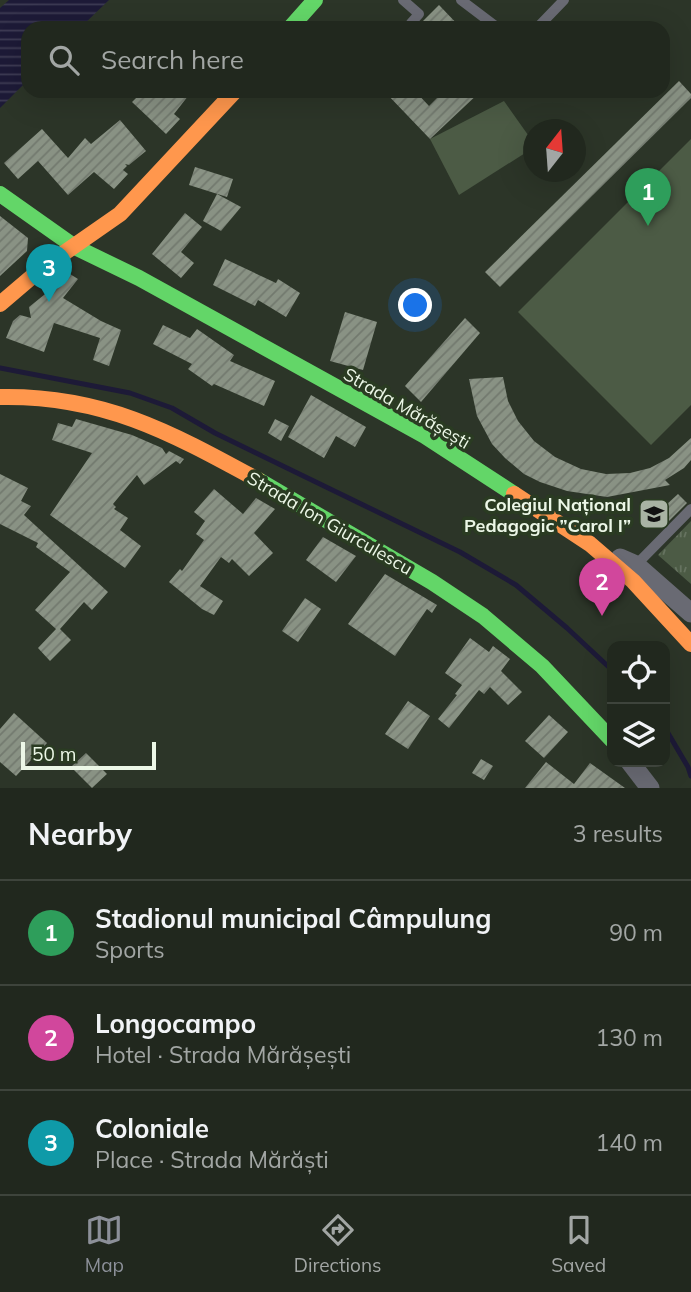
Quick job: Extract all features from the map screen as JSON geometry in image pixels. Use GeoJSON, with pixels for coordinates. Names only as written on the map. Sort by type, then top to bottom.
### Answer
{"type":"FeatureCollection","features":[{"type":"Feature","properties":{"kind":"main road"},"geometry":{"type":"LineString","coordinates":[[296,21],[315,0]]}},
{"type":"Feature","properties":{"kind":"main road"},"geometry":{"type":"LineString","coordinates":[[0,304],[41,269],[120,214],[228,98]]}},
{"type":"Feature","properties":{"kind":"main road","name":"Strada Mărășești"},"geometry":{"type":"LineString","coordinates":[[4,197],[75,247],[139,278],[425,436],[590,544],[633,582],[691,644]]}},
{"type":"Feature","properties":{"kind":"main road","name":"Strada Ion Giurculescu"},"geometry":{"type":"LineString","coordinates":[[0,397],[36,396],[68,401],[97,406],[139,420],[176,436],[293,500],[421,576],[494,624],[534,658],[607,735]]}},
{"type":"Feature","properties":{"kind":"street"},"geometry":{"type":"LineString","coordinates":[[590,544],[636,565],[691,613]]}},
{"type":"Feature","properties":{"kind":"street"},"geometry":{"type":"LineString","coordinates":[[635,767],[650,788]]}},
{"type":"Feature","properties":{"kind":"lane"},"geometry":{"type":"LineString","coordinates":[[403,0],[419,14],[413,21]]}},
{"type":"Feature","properties":{"kind":"lane"},"geometry":{"type":"LineString","coordinates":[[461,0],[489,21]]}},
{"type":"Feature","properties":{"kind":"lane"},"geometry":{"type":"LineString","coordinates":[[544,21],[564,0]]}},
{"type":"Feature","properties":{"kind":"lane"},"geometry":{"type":"LineString","coordinates":[[636,565],[691,509]]}},
{"type":"Feature","properties":{"kind":"green space"},"geometry":{"type":"Polygon","coordinates":[[[504,101],[523,128],[523,154],[459,195],[430,139],[504,101]]]}},
{"type":"Feature","properties":{"kind":"green space"},"geometry":{"type":"Polygon","coordinates":[[[691,139],[691,405],[651,445],[518,312],[691,139]]]}},
{"type":"Feature","properties":{"kind":"green space"},"geometry":{"type":"Polygon","coordinates":[[[691,521],[691,584],[658,555],[691,521]]]}},
{"type":"Feature","properties":{"kind":"shaded area"},"geometry":{"type":"Polygon","coordinates":[[[9,0],[109,0],[87,21],[21,21],[21,87],[0,108],[0,8],[9,0]]]}},
{"type":"Feature","properties":{"kind":"building"},"geometry":{"type":"Polygon","coordinates":[[[439,5],[454,21],[423,21],[439,5]]]}},
{"type":"Feature","properties":{"kind":"building"},"geometry":{"type":"Polygon","coordinates":[[[679,81],[691,94],[691,98],[500,287],[485,272],[576,182],[586,182],[586,173],[662,98],[670,98],[670,90],[679,81]]]}},
{"type":"Feature","properties":{"kind":"building"},"geometry":{"type":"Polygon","coordinates":[[[136,98],[187,98],[174,114],[180,119],[166,134],[132,102],[136,98]]]}},
{"type":"Feature","properties":{"kind":"building"},"geometry":{"type":"Polygon","coordinates":[[[391,98],[422,98],[429,106],[437,98],[474,98],[430,139],[391,98]]]}},
{"type":"Feature","properties":{"kind":"building"},"geometry":{"type":"Polygon","coordinates":[[[120,120],[146,151],[129,165],[125,164],[127,166],[123,170],[128,174],[114,189],[94,172],[68,195],[38,161],[18,179],[4,163],[42,129],[68,158],[85,138],[91,144],[120,120]]]}},
{"type":"Feature","properties":{"kind":"building"},"geometry":{"type":"Polygon","coordinates":[[[195,167],[233,179],[227,197],[189,185],[195,167]]]}},
{"type":"Feature","properties":{"kind":"building"},"geometry":{"type":"Polygon","coordinates":[[[217,194],[241,207],[221,231],[203,221],[217,194]]]}},
{"type":"Feature","properties":{"kind":"building"},"geometry":{"type":"Polygon","coordinates":[[[185,213],[202,227],[181,252],[194,263],[181,278],[152,254],[185,213]]]}},
{"type":"Feature","properties":{"kind":"building"},"geometry":{"type":"Polygon","coordinates":[[[0,216],[28,238],[27,251],[0,276],[0,216]]]}},
{"type":"Feature","properties":{"kind":"building"},"geometry":{"type":"Polygon","coordinates":[[[225,259],[276,283],[278,279],[300,293],[286,317],[258,300],[255,306],[213,285],[225,259]]]}},
{"type":"Feature","properties":{"kind":"building"},"geometry":{"type":"Polygon","coordinates":[[[70,274],[78,279],[63,298],[121,330],[109,366],[93,360],[100,338],[54,323],[44,352],[6,338],[13,321],[20,315],[31,318],[29,307],[70,274]]]}},
{"type":"Feature","properties":{"kind":"building"},"geometry":{"type":"Polygon","coordinates":[[[345,312],[377,322],[363,370],[330,361],[345,312]]]}},
{"type":"Feature","properties":{"kind":"building"},"geometry":{"type":"Polygon","coordinates":[[[465,318],[480,333],[421,402],[405,386],[465,318]]]}},
{"type":"Feature","properties":{"kind":"building"},"geometry":{"type":"Polygon","coordinates":[[[163,325],[190,338],[197,329],[234,355],[230,361],[275,381],[264,406],[214,384],[212,386],[188,369],[192,364],[153,344],[163,325]]]}},
{"type":"Feature","properties":{"kind":"building"},"geometry":{"type":"Polygon","coordinates":[[[503,377],[508,401],[518,421],[534,441],[555,457],[581,469],[606,474],[630,473],[650,468],[669,458],[691,438],[691,460],[665,480],[670,485],[607,497],[567,491],[540,482],[524,474],[505,458],[492,444],[477,416],[469,379],[503,377]]]}},
{"type":"Feature","properties":{"kind":"building"},"geometry":{"type":"Polygon","coordinates":[[[311,395],[366,427],[355,447],[336,436],[324,458],[288,437],[311,395]]]}},
{"type":"Feature","properties":{"kind":"building"},"geometry":{"type":"Polygon","coordinates":[[[76,419],[132,435],[162,448],[166,454],[169,451],[184,459],[180,464],[176,461],[144,485],[137,475],[113,504],[116,507],[114,509],[128,518],[120,530],[141,546],[125,568],[50,515],[92,453],[52,440],[58,423],[72,427],[76,419]]]}},
{"type":"Feature","properties":{"kind":"building"},"geometry":{"type":"Polygon","coordinates":[[[275,419],[289,426],[281,441],[268,433],[275,419]]]}},
{"type":"Feature","properties":{"kind":"building"},"geometry":{"type":"Polygon","coordinates":[[[0,474],[28,488],[21,501],[31,506],[24,515],[108,592],[92,610],[84,602],[60,629],[71,640],[50,661],[38,648],[56,629],[35,610],[70,572],[36,547],[38,543],[0,524],[0,474]]]}},
{"type":"Feature","properties":{"kind":"building"},"geometry":{"type":"Polygon","coordinates":[[[214,489],[243,514],[256,498],[275,509],[254,533],[273,553],[249,576],[232,559],[229,563],[221,557],[200,586],[223,601],[214,615],[202,609],[169,582],[180,569],[182,571],[204,540],[196,534],[205,521],[194,512],[214,489]]]}},
{"type":"Feature","properties":{"kind":"building"},"geometry":{"type":"Polygon","coordinates":[[[678,494],[687,503],[663,527],[653,517],[678,494]]]}},
{"type":"Feature","properties":{"kind":"building"},"geometry":{"type":"Polygon","coordinates":[[[323,537],[356,556],[336,582],[306,560],[323,537]]]}},
{"type":"Feature","properties":{"kind":"building"},"geometry":{"type":"Polygon","coordinates":[[[385,574],[437,605],[432,613],[427,609],[395,656],[348,624],[385,574]]]}},
{"type":"Feature","properties":{"kind":"building"},"geometry":{"type":"Polygon","coordinates":[[[305,598],[321,609],[298,642],[282,631],[305,598]]]}},
{"type":"Feature","properties":{"kind":"building"},"geometry":{"type":"Polygon","coordinates":[[[470,638],[489,652],[493,646],[510,659],[501,671],[522,692],[508,705],[490,687],[484,694],[479,690],[449,728],[438,719],[462,685],[445,673],[470,638]]]}},
{"type":"Feature","properties":{"kind":"building"},"geometry":{"type":"Polygon","coordinates":[[[408,701],[430,716],[408,749],[385,734],[408,701]]]}},
{"type":"Feature","properties":{"kind":"building"},"geometry":{"type":"Polygon","coordinates":[[[14,713],[47,743],[16,776],[0,762],[0,729],[14,713]]]}},
{"type":"Feature","properties":{"kind":"building"},"geometry":{"type":"Polygon","coordinates":[[[549,715],[568,732],[544,758],[525,741],[549,715]]]}},
{"type":"Feature","properties":{"kind":"building"},"geometry":{"type":"Polygon","coordinates":[[[86,753],[107,774],[92,788],[71,767],[86,753]]]}},
{"type":"Feature","properties":{"kind":"building"},"geometry":{"type":"Polygon","coordinates":[[[481,759],[493,766],[484,780],[472,773],[481,759]]]}},
{"type":"Feature","properties":{"kind":"building"},"geometry":{"type":"Polygon","coordinates":[[[546,762],[574,784],[590,763],[625,788],[525,788],[546,762]]]}},
{"type":"Feature","properties":{"kind":"waterway"},"geometry":{"type":"LineString","coordinates":[[0,368],[130,393],[172,408],[215,433],[460,552],[516,585],[607,665]]}},
{"type":"Feature","properties":{"kind":"waterway"},"geometry":{"type":"LineString","coordinates":[[670,736],[691,776]]}},
{"type":"Feature","properties":{"kind":"traffic: fast"},"geometry":{"type":"LineString","coordinates":[[296,21],[315,0]]}},
{"type":"Feature","properties":{"kind":"traffic: fast"},"geometry":{"type":"LineString","coordinates":[[0,194],[75,247]]}},
{"type":"Feature","properties":{"kind":"traffic: fast"},"geometry":{"type":"LineString","coordinates":[[75,247],[139,278],[425,436],[514,494]]}},
{"type":"Feature","properties":{"kind":"traffic: fast"},"geometry":{"type":"LineString","coordinates":[[258,480],[432,582],[483,616],[542,666],[607,735]]}},
{"type":"Feature","properties":{"kind":"traffic: slow"},"geometry":{"type":"LineString","coordinates":[[0,304],[41,269],[120,214],[228,98]]}},
{"type":"Feature","properties":{"kind":"traffic: slow"},"geometry":{"type":"LineString","coordinates":[[0,397],[71,402],[104,410],[165,432],[258,480]]}},
{"type":"Feature","properties":{"kind":"traffic: slow"},"geometry":{"type":"LineString","coordinates":[[514,494],[590,544],[633,581],[691,644]]}},
{"type":"Feature","properties":{"kind":"place","name":"Stadionul municipal Câmpulung"},"geometry":{"type":"Point","coordinates":[648,226]}},
{"type":"Feature","properties":{"kind":"place","name":"Coloniale"},"geometry":{"type":"Point","coordinates":[49,302]}},
{"type":"Feature","properties":{"kind":"place","name":"Colegiul Național Pedagogic ”Carol I”"},"geometry":{"type":"Point","coordinates":[654,514]}},
{"type":"Feature","properties":{"kind":"place","name":"Longocampo"},"geometry":{"type":"Point","coordinates":[602,616]}}]}
